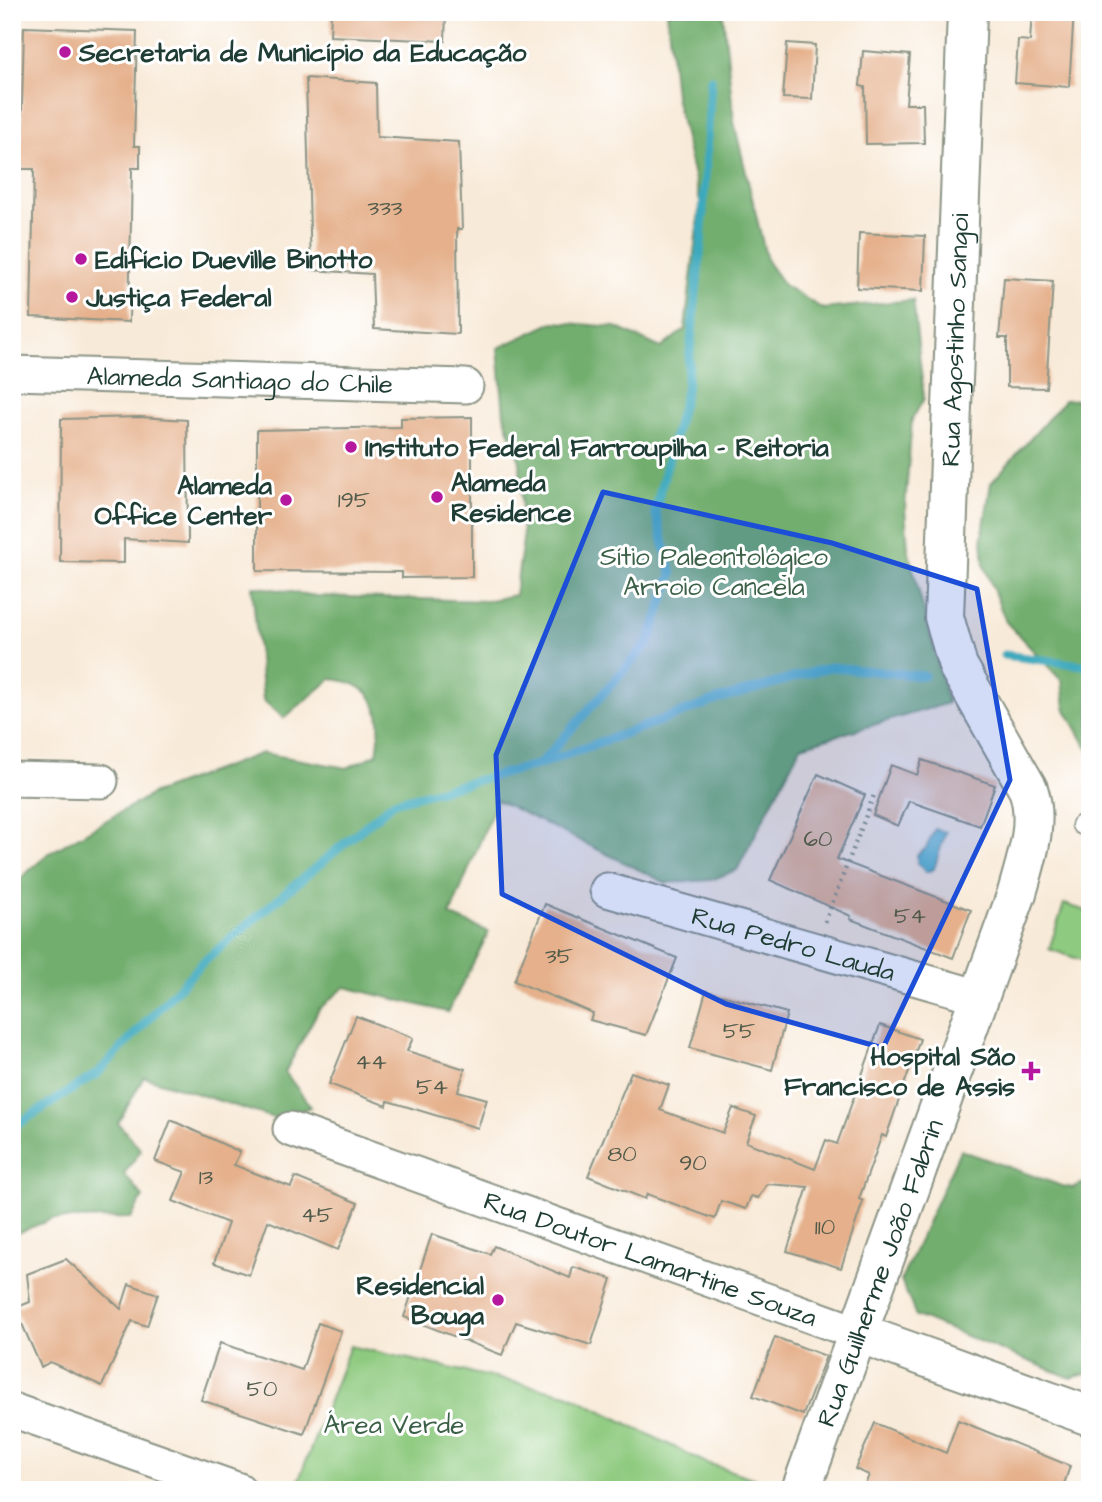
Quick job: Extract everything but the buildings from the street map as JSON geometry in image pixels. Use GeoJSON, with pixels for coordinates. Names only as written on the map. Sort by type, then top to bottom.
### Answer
{"type":"FeatureCollection","features":[{"type":"Feature","properties":{"kind":"street","name":"Rua Agostinho Sangoi"},"geometry":{"type":"LineString","coordinates":[[958,666],[944,617],[944,587],[967,12]]}},
{"type":"Feature","properties":{"kind":"street","name":"Alameda Santiago do Chile"},"geometry":{"type":"LineString","coordinates":[[12,373],[466,386]]}},
{"type":"Feature","properties":{"kind":"street","name":"Rua Guilherme João Fabrin"},"geometry":{"type":"LineString","coordinates":[[801,1490],[980,997],[1029,853],[1033,803],[958,666]]}},
{"type":"Feature","properties":{"kind":"street"},"geometry":{"type":"LineString","coordinates":[[12,779],[101,781]]}},
{"type":"Feature","properties":{"kind":"street","name":"Rua Pedro Lauda"},"geometry":{"type":"LineString","coordinates":[[607,890],[980,997]]}},
{"type":"Feature","properties":{"kind":"street","name":"Rua Doutor Lamartine Souza"},"geometry":{"type":"LineString","coordinates":[[290,1129],[1090,1416]]}},
{"type":"Feature","properties":{"kind":"street"},"geometry":{"type":"LineString","coordinates":[[12,1410],[154,1476],[239,1490]]}},
{"type":"Feature","properties":{"kind":"path"},"geometry":{"type":"LineString","coordinates":[[814,949],[874,795]]}},
{"type":"Feature","properties":{"kind":"highlighted area"},"geometry":{"type":"Polygon","coordinates":[[[603,492],[832,543],[977,589],[1010,780],[883,1048],[726,1004],[502,894],[496,755],[603,492]]]}},
{"type":"Feature","properties":{"kind":"green space","name":"Sítio Paleontológico Arroio Cancela"},"geometry":{"type":"Polygon","coordinates":[[[667,12],[723,12],[734,122],[767,261],[784,285],[823,309],[913,300],[924,399],[912,419],[905,508],[908,550],[948,703],[801,746],[737,870],[711,880],[666,883],[497,800],[450,915],[489,932],[448,1012],[345,987],[319,1009],[285,1072],[311,1107],[277,1119],[144,1077],[118,1123],[141,1150],[124,1174],[143,1197],[131,1218],[52,1219],[12,1235],[12,886],[48,854],[154,793],[262,753],[347,768],[377,754],[378,713],[368,694],[359,687],[331,679],[284,718],[263,700],[252,586],[316,596],[485,601],[515,595],[523,540],[520,462],[504,415],[498,348],[554,322],[616,327],[661,348],[685,329],[700,202],[675,96],[667,12]]]}},
{"type":"Feature","properties":{"kind":"green space"},"geometry":{"type":"Polygon","coordinates":[[[1090,399],[1090,753],[1065,708],[1062,681],[1006,622],[984,566],[982,538],[991,483],[1065,400],[1090,399]]]}},
{"type":"Feature","properties":{"kind":"green space"},"geometry":{"type":"Polygon","coordinates":[[[1064,904],[1090,912],[1090,963],[1049,949],[1064,904]]]}},
{"type":"Feature","properties":{"kind":"green space"},"geometry":{"type":"Polygon","coordinates":[[[960,1150],[1062,1186],[1073,1188],[1090,1180],[1090,1373],[1071,1378],[916,1316],[901,1280],[960,1150]]]}},
{"type":"Feature","properties":{"kind":"green space","name":"Área Verde"},"geometry":{"type":"Polygon","coordinates":[[[350,1346],[568,1394],[704,1462],[774,1485],[772,1490],[295,1490],[350,1346]]]}},
{"type":"Feature","properties":{"kind":"water"},"geometry":{"type":"Polygon","coordinates":[[[935,829],[946,832],[934,869],[926,872],[917,863],[917,855],[926,848],[935,829]]]}},
{"type":"Feature","properties":{"kind":"waterway"},"geometry":{"type":"LineString","coordinates":[[541,763],[649,642],[672,574],[655,511],[686,391],[701,244],[711,79]]}},
{"type":"Feature","properties":{"kind":"waterway"},"geometry":{"type":"LineString","coordinates":[[1004,655],[1090,666]]}},
{"type":"Feature","properties":{"kind":"waterway"},"geometry":{"type":"LineString","coordinates":[[12,1128],[98,1073],[203,962],[394,802],[540,764],[717,700],[830,667],[924,676]]}},
{"type":"Feature","properties":{"kind":"place","name":"Secretaria de Município da Educação"},"geometry":{"type":"Point","coordinates":[65,52]}},
{"type":"Feature","properties":{"kind":"place","name":"Edifício Dueville Binotto"},"geometry":{"type":"Point","coordinates":[81,259]}},
{"type":"Feature","properties":{"kind":"place","name":"Justiça Federal"},"geometry":{"type":"Point","coordinates":[72,297]}},
{"type":"Feature","properties":{"kind":"place","name":"Instituto Federal Farroupilha - Reitoria"},"geometry":{"type":"Point","coordinates":[351,447]}},
{"type":"Feature","properties":{"kind":"place","name":"Alameda Residence"},"geometry":{"type":"Point","coordinates":[437,497]}},
{"type":"Feature","properties":{"kind":"place","name":"Alameda Office Center"},"geometry":{"type":"Point","coordinates":[286,500]}},
{"type":"Feature","properties":{"kind":"place","name":"Hospital São Francisco de Assis"},"geometry":{"type":"Point","coordinates":[1031,1071]}},
{"type":"Feature","properties":{"kind":"place","name":"Residencial Bouga"},"geometry":{"type":"Point","coordinates":[498,1300]}}]}
